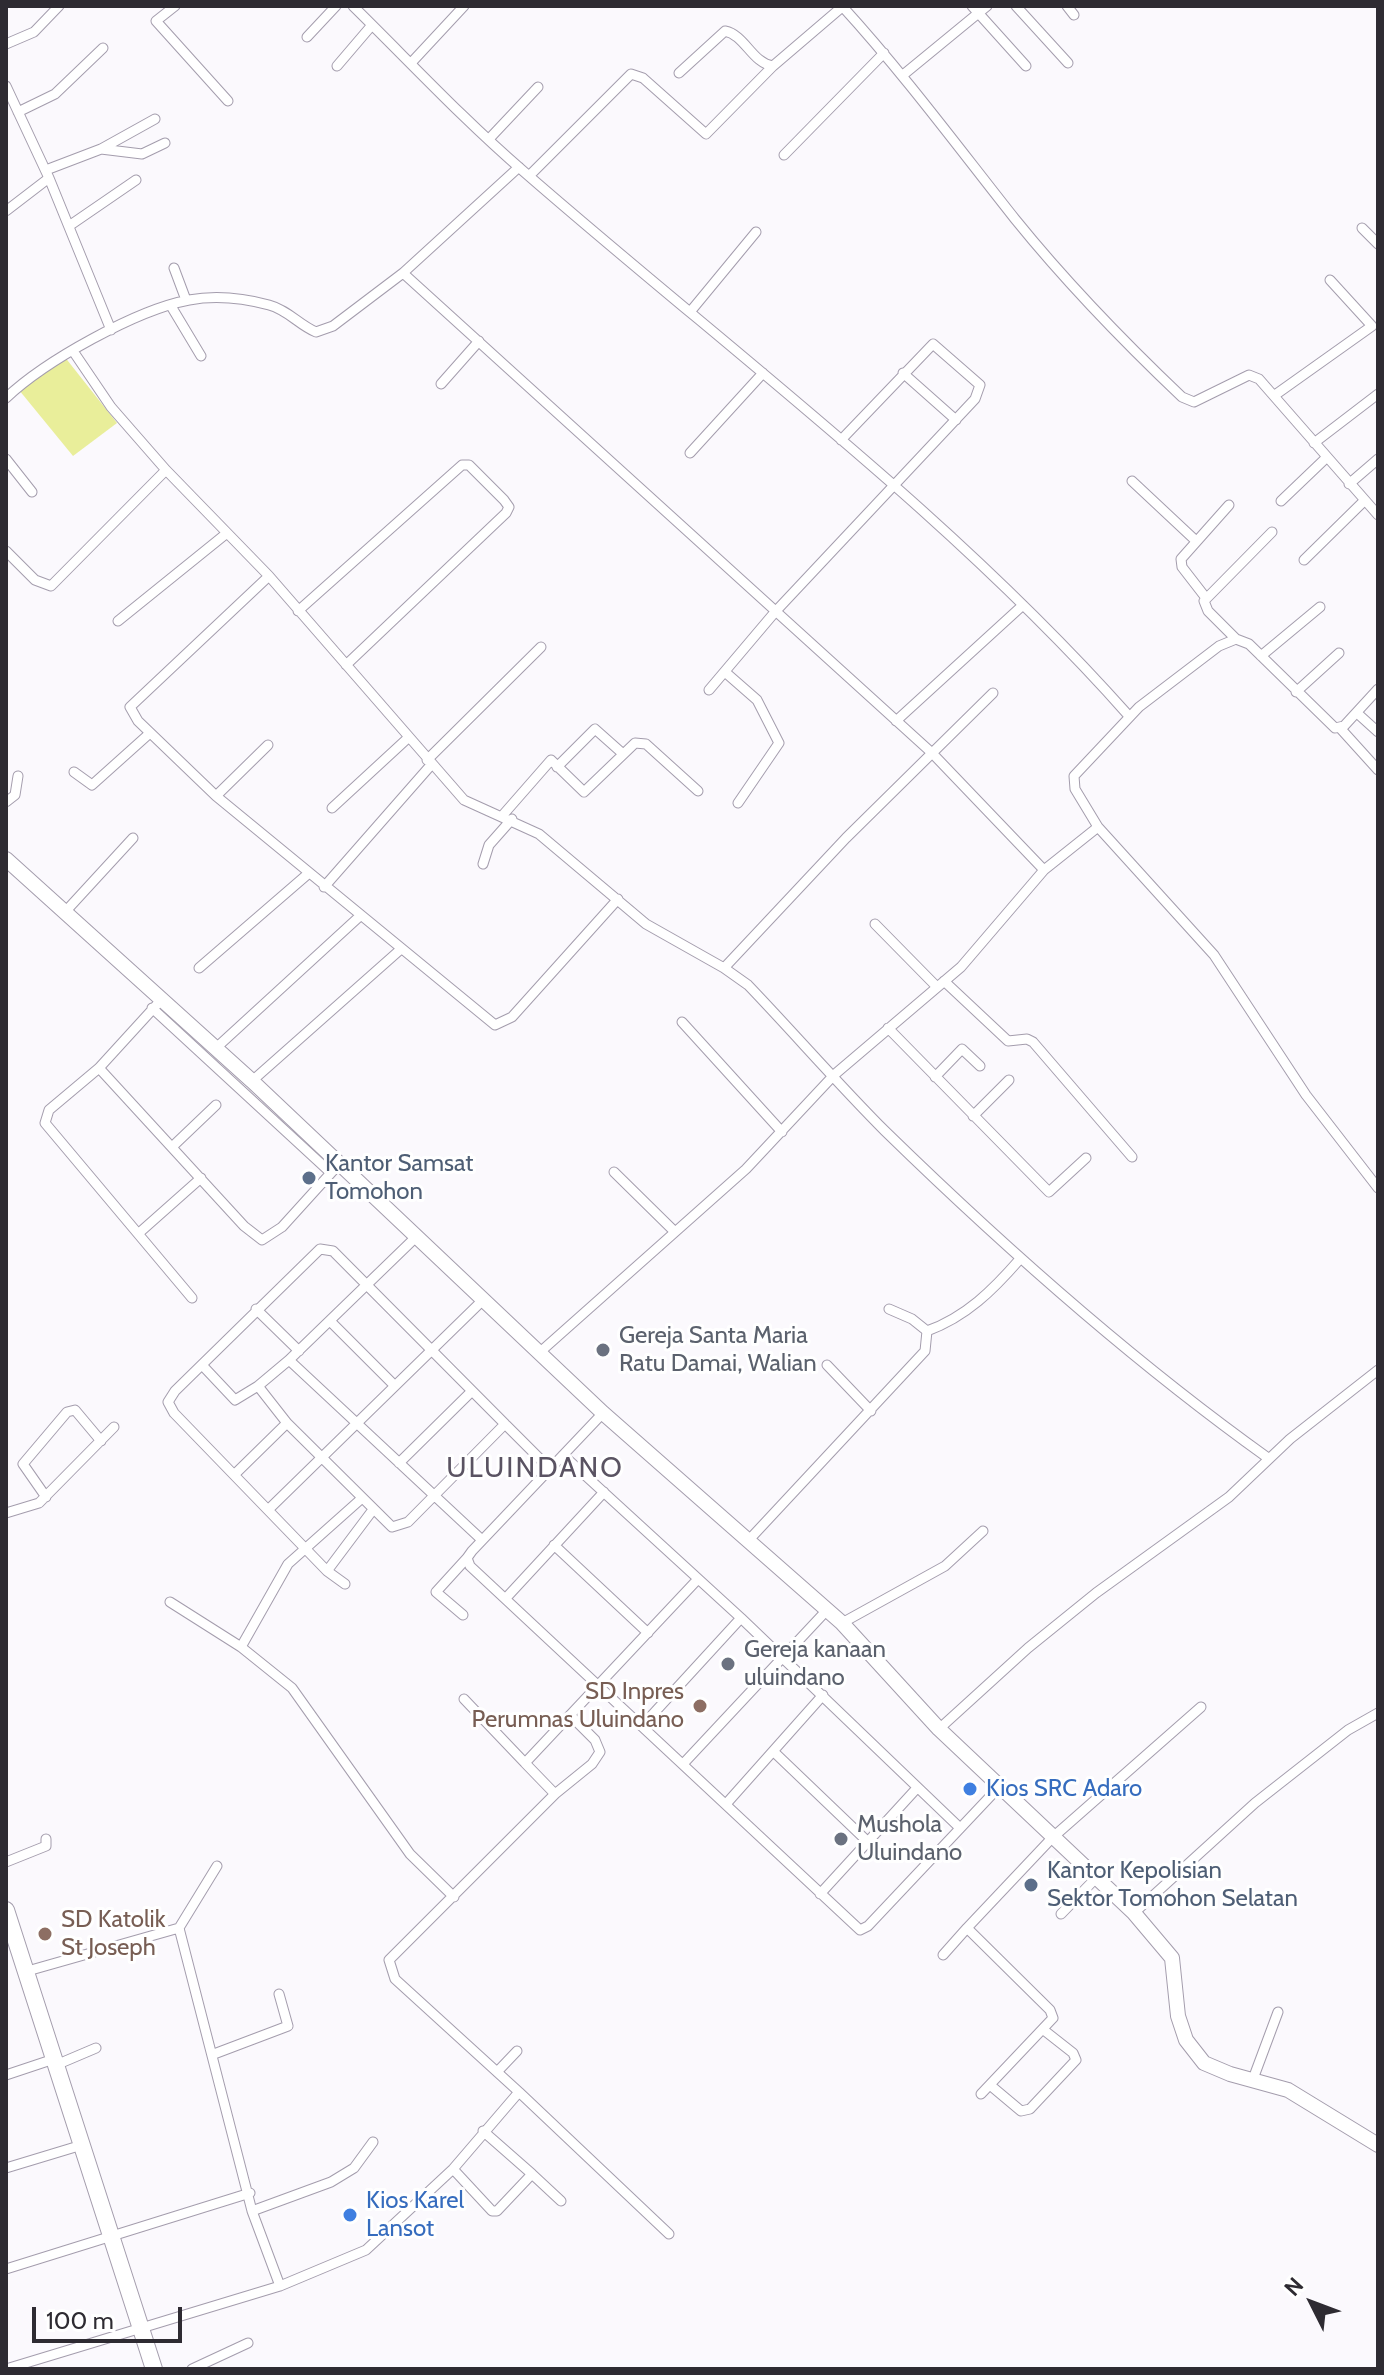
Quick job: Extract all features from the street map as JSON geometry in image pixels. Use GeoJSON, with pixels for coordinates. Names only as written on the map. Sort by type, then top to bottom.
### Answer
{"type":"FeatureCollection","features":[{"type":"Feature","properties":{"kind":"highway"},"geometry":{"type":"LineString","coordinates":[[7,1916],[154,2369]]}},
{"type":"Feature","properties":{"kind":"street"},"geometry":{"type":"LineString","coordinates":[[6,44],[34,32],[59,6]]}},
{"type":"Feature","properties":{"kind":"street"},"geometry":{"type":"LineString","coordinates":[[175,6],[156,21],[228,101]]}},
{"type":"Feature","properties":{"kind":"street"},"geometry":{"type":"LineString","coordinates":[[307,37],[336,6]]}},
{"type":"Feature","properties":{"kind":"street"},"geometry":{"type":"LineString","coordinates":[[353,6],[529,176],[895,486],[1023,605],[1082,663],[1129,716]]}},
{"type":"Feature","properties":{"kind":"street"},"geometry":{"type":"LineString","coordinates":[[411,63],[464,6]]}},
{"type":"Feature","properties":{"kind":"street"},"geometry":{"type":"LineString","coordinates":[[529,176],[631,74],[643,78],[706,134],[773,66],[842,6],[903,75],[1027,232],[1095,310],[1182,397],[1194,402],[1204,399],[1249,375],[1275,395],[1326,458],[1364,501],[1376,510]]}},
{"type":"Feature","properties":{"kind":"street"},"geometry":{"type":"LineString","coordinates":[[903,75],[975,10],[987,6]]}},
{"type":"Feature","properties":{"kind":"street"},"geometry":{"type":"LineString","coordinates":[[1016,6],[1068,63]]}},
{"type":"Feature","properties":{"kind":"street"},"geometry":{"type":"LineString","coordinates":[[1067,6],[1074,15]]}},
{"type":"Feature","properties":{"kind":"street"},"geometry":{"type":"LineString","coordinates":[[975,10],[1026,66]]}},
{"type":"Feature","properties":{"kind":"street"},"geometry":{"type":"LineString","coordinates":[[337,66],[372,25]]}},
{"type":"Feature","properties":{"kind":"street"},"geometry":{"type":"LineString","coordinates":[[679,73],[725,31],[735,35],[766,65],[773,66]]}},
{"type":"Feature","properties":{"kind":"street"},"geometry":{"type":"LineString","coordinates":[[18,112],[55,94],[103,48]]}},
{"type":"Feature","properties":{"kind":"street"},"geometry":{"type":"LineString","coordinates":[[784,155],[884,53]]}},
{"type":"Feature","properties":{"kind":"street"},"geometry":{"type":"LineString","coordinates":[[6,86],[48,174],[111,330]]}},
{"type":"Feature","properties":{"kind":"street"},"geometry":{"type":"LineString","coordinates":[[489,139],[538,87]]}},
{"type":"Feature","properties":{"kind":"street"},"geometry":{"type":"LineString","coordinates":[[6,211],[48,174],[155,119]]}},
{"type":"Feature","properties":{"kind":"street"},"geometry":{"type":"LineString","coordinates":[[101,149],[142,154],[165,143]]}},
{"type":"Feature","properties":{"kind":"street"},"geometry":{"type":"LineString","coordinates":[[6,398],[38,371],[111,330],[186,300],[216,297],[267,304],[289,313],[316,332],[333,326],[403,273],[519,167]]}},
{"type":"Feature","properties":{"kind":"street"},"geometry":{"type":"LineString","coordinates":[[69,226],[136,180]]}},
{"type":"Feature","properties":{"kind":"street"},"geometry":{"type":"LineString","coordinates":[[1362,228],[1378,244]]}},
{"type":"Feature","properties":{"kind":"street"},"geometry":{"type":"LineString","coordinates":[[690,312],[756,232]]}},
{"type":"Feature","properties":{"kind":"street"},"geometry":{"type":"LineString","coordinates":[[174,268],[186,300]]}},
{"type":"Feature","properties":{"kind":"street"},"geometry":{"type":"LineString","coordinates":[[403,273],[932,753],[1044,870]]}},
{"type":"Feature","properties":{"kind":"street"},"geometry":{"type":"LineString","coordinates":[[1275,395],[1375,324],[1330,280]]}},
{"type":"Feature","properties":{"kind":"street"},"geometry":{"type":"LineString","coordinates":[[171,306],[201,356]]}},
{"type":"Feature","properties":{"kind":"street"},"geometry":{"type":"LineString","coordinates":[[441,384],[479,341]]}},
{"type":"Feature","properties":{"kind":"street"},"geometry":{"type":"LineString","coordinates":[[709,690],[775,612],[956,420],[979,394],[980,385],[938,345],[929,346],[841,440]]}},
{"type":"Feature","properties":{"kind":"street"},"geometry":{"type":"LineString","coordinates":[[73,351],[111,407],[166,470],[269,576],[464,800],[507,818],[564,851],[646,924],[748,985],[883,1128],[1020,1259],[1078,1311],[1268,1458]]}},
{"type":"Feature","properties":{"kind":"street"},"geometry":{"type":"LineString","coordinates":[[690,453],[763,373]]}},
{"type":"Feature","properties":{"kind":"street"},"geometry":{"type":"LineString","coordinates":[[903,373],[956,420]]}},
{"type":"Feature","properties":{"kind":"street"},"geometry":{"type":"LineString","coordinates":[[1314,443],[1378,394]]}},
{"type":"Feature","properties":{"kind":"street"},"geometry":{"type":"LineString","coordinates":[[1281,501],[1326,458]]}},
{"type":"Feature","properties":{"kind":"street"},"geometry":{"type":"LineString","coordinates":[[6,459],[32,492]]}},
{"type":"Feature","properties":{"kind":"street"},"geometry":{"type":"LineString","coordinates":[[1349,484],[1378,459]]}},
{"type":"Feature","properties":{"kind":"street"},"geometry":{"type":"LineString","coordinates":[[298,611],[462,465],[469,465],[504,500],[509,507],[506,513],[346,665]]}},
{"type":"Feature","properties":{"kind":"street"},"geometry":{"type":"LineString","coordinates":[[6,551],[35,580],[51,586],[166,470]]}},
{"type":"Feature","properties":{"kind":"street"},"geometry":{"type":"LineString","coordinates":[[1132,481],[1195,540]]}},
{"type":"Feature","properties":{"kind":"street"},"geometry":{"type":"LineString","coordinates":[[1304,560],[1364,501]]}},
{"type":"Feature","properties":{"kind":"street"},"geometry":{"type":"LineString","coordinates":[[1229,505],[1195,540],[1180,563],[1206,598],[1208,611],[1236,639],[1249,644],[1326,723],[1340,728],[1378,770]]}},
{"type":"Feature","properties":{"kind":"street"},"geometry":{"type":"LineString","coordinates":[[1206,598],[1272,532]]}},
{"type":"Feature","properties":{"kind":"street"},"geometry":{"type":"LineString","coordinates":[[118,621],[227,533]]}},
{"type":"Feature","properties":{"kind":"street"},"geometry":{"type":"LineString","coordinates":[[269,576],[133,703],[132,715],[216,796],[487,1021],[500,1025],[618,899]]}},
{"type":"Feature","properties":{"kind":"street"},"geometry":{"type":"LineString","coordinates":[[896,721],[1023,605]]}},
{"type":"Feature","properties":{"kind":"street"},"geometry":{"type":"LineString","coordinates":[[1261,656],[1320,607]]}},
{"type":"Feature","properties":{"kind":"street"},"geometry":{"type":"LineString","coordinates":[[1236,639],[1219,646],[1129,716],[1074,776],[1075,789],[1098,827],[1214,955],[1306,1095],[1378,1188]]}},
{"type":"Feature","properties":{"kind":"street"},"geometry":{"type":"LineString","coordinates":[[324,887],[373,836],[429,763],[541,647]]}},
{"type":"Feature","properties":{"kind":"street"},"geometry":{"type":"LineString","coordinates":[[1296,692],[1339,653]]}},
{"type":"Feature","properties":{"kind":"street"},"geometry":{"type":"LineString","coordinates":[[725,672],[753,694],[779,743],[738,803]]}},
{"type":"Feature","properties":{"kind":"street"},"geometry":{"type":"LineString","coordinates":[[1340,728],[1378,689]]}},
{"type":"Feature","properties":{"kind":"street"},"geometry":{"type":"LineString","coordinates":[[724,968],[846,838],[993,693]]}},
{"type":"Feature","properties":{"kind":"street"},"geometry":{"type":"LineString","coordinates":[[1357,713],[1378,732]]}},
{"type":"Feature","properties":{"kind":"street"},"geometry":{"type":"LineString","coordinates":[[557,767],[595,729],[622,753]]}},
{"type":"Feature","properties":{"kind":"street"},"geometry":{"type":"LineString","coordinates":[[74,772],[92,785],[150,733]]}},
{"type":"Feature","properties":{"kind":"street"},"geometry":{"type":"LineString","coordinates":[[332,808],[409,737]]}},
{"type":"Feature","properties":{"kind":"street"},"geometry":{"type":"LineString","coordinates":[[483,864],[489,845],[551,760],[584,792],[622,753],[635,743],[646,744],[698,791]]}},
{"type":"Feature","properties":{"kind":"street"},"geometry":{"type":"LineString","coordinates":[[216,796],[268,745]]}},
{"type":"Feature","properties":{"kind":"street"},"geometry":{"type":"LineString","coordinates":[[6,802],[15,795],[18,776]]}},
{"type":"Feature","properties":{"kind":"street"},"geometry":{"type":"LineString","coordinates":[[539,1353],[782,1132],[834,1075],[940,984],[989,937],[1044,870],[1098,827]]}},
{"type":"Feature","properties":{"kind":"street"},"geometry":{"type":"LineString","coordinates":[[65,912],[133,838]]}},
{"type":"Feature","properties":{"kind":"street"},"geometry":{"type":"LineString","coordinates":[[6,859],[65,912],[157,1004],[335,1168],[484,1299],[603,1413],[842,1623],[939,1729],[1134,1913],[1172,1958],[1178,2016],[1186,2040],[1196,2055],[1211,2067],[1288,2090],[1378,2145]]}},
{"type":"Feature","properties":{"kind":"street"},"geometry":{"type":"LineString","coordinates":[[199,968],[309,873]]}},
{"type":"Feature","properties":{"kind":"street"},"geometry":{"type":"LineString","coordinates":[[216,1048],[360,916]]}},
{"type":"Feature","properties":{"kind":"street"},"geometry":{"type":"LineString","coordinates":[[875,924],[1008,1041],[1027,1039],[1033,1042],[1132,1157]]}},
{"type":"Feature","properties":{"kind":"street"},"geometry":{"type":"LineString","coordinates":[[252,1081],[401,949]]}},
{"type":"Feature","properties":{"kind":"street"},"geometry":{"type":"LineString","coordinates":[[157,1004],[216,1048],[252,1081],[335,1168]]}},
{"type":"Feature","properties":{"kind":"street"},"geometry":{"type":"LineString","coordinates":[[157,1004],[99,1068],[49,1110],[45,1123],[192,1298]]}},
{"type":"Feature","properties":{"kind":"street"},"geometry":{"type":"LineString","coordinates":[[682,1022],[782,1132]]}},
{"type":"Feature","properties":{"kind":"street"},"geometry":{"type":"LineString","coordinates":[[888,1028],[1049,1192],[1086,1158]]}},
{"type":"Feature","properties":{"kind":"street"},"geometry":{"type":"LineString","coordinates":[[935,1077],[962,1049],[980,1066]]}},
{"type":"Feature","properties":{"kind":"street"},"geometry":{"type":"LineString","coordinates":[[99,1068],[244,1226],[262,1240],[274,1234],[335,1168]]}},
{"type":"Feature","properties":{"kind":"street"},"geometry":{"type":"LineString","coordinates":[[973,1116],[1009,1080]]}},
{"type":"Feature","properties":{"kind":"street"},"geometry":{"type":"LineString","coordinates":[[172,1147],[216,1105]]}},
{"type":"Feature","properties":{"kind":"street"},"geometry":{"type":"LineString","coordinates":[[614,1172],[675,1232]]}},
{"type":"Feature","properties":{"kind":"street"},"geometry":{"type":"LineString","coordinates":[[139,1233],[201,1178]]}},
{"type":"Feature","properties":{"kind":"street"},"geometry":{"type":"LineString","coordinates":[[202,1365],[235,1400],[258,1386],[299,1351],[416,1237]]}},
{"type":"Feature","properties":{"kind":"street"},"geometry":{"type":"LineString","coordinates":[[345,1584],[305,1551],[269,1509],[169,1406],[170,1397],[256,1309],[324,1247],[333,1251],[550,1469]]}},
{"type":"Feature","properties":{"kind":"street"},"geometry":{"type":"LineString","coordinates":[[927,1331],[959,1316],[990,1293],[1020,1259]]}},
{"type":"Feature","properties":{"kind":"street"},"geometry":{"type":"LineString","coordinates":[[269,1509],[484,1299]]}},
{"type":"Feature","properties":{"kind":"street"},"geometry":{"type":"LineString","coordinates":[[256,1309],[299,1351]]}},
{"type":"Feature","properties":{"kind":"street"},"geometry":{"type":"LineString","coordinates":[[889,1309],[912,1319],[927,1331]]}},
{"type":"Feature","properties":{"kind":"street"},"geometry":{"type":"LineString","coordinates":[[330,1321],[395,1386]]}},
{"type":"Feature","properties":{"kind":"street"},"geometry":{"type":"LineString","coordinates":[[747,1542],[925,1351],[927,1331]]}},
{"type":"Feature","properties":{"kind":"street"},"geometry":{"type":"LineString","coordinates":[[289,1360],[482,1540]]}},
{"type":"Feature","properties":{"kind":"street"},"geometry":{"type":"LineString","coordinates":[[827,1365],[871,1411]]}},
{"type":"Feature","properties":{"kind":"street"},"geometry":{"type":"LineString","coordinates":[[939,1729],[1028,1648],[1096,1593],[1229,1497],[1268,1458],[1378,1370]]}},
{"type":"Feature","properties":{"kind":"street"},"geometry":{"type":"LineString","coordinates":[[258,1386],[287,1423],[372,1511],[387,1525],[398,1528],[408,1522],[506,1425]]}},
{"type":"Feature","properties":{"kind":"street"},"geometry":{"type":"LineString","coordinates":[[399,1463],[472,1391]]}},
{"type":"Feature","properties":{"kind":"street"},"geometry":{"type":"LineString","coordinates":[[46,1497],[23,1464],[67,1412],[75,1410],[101,1441]]}},
{"type":"Feature","properties":{"kind":"street"},"geometry":{"type":"LineString","coordinates":[[463,1615],[436,1592],[603,1413]]}},
{"type":"Feature","properties":{"kind":"street"},"geometry":{"type":"LineString","coordinates":[[235,1474],[287,1423]]}},
{"type":"Feature","properties":{"kind":"street"},"geometry":{"type":"LineString","coordinates":[[6,1513],[32,1507],[46,1497],[114,1427]]}},
{"type":"Feature","properties":{"kind":"street"},"geometry":{"type":"LineString","coordinates":[[563,1455],[823,1695],[960,1828]]}},
{"type":"Feature","properties":{"kind":"street"},"geometry":{"type":"LineString","coordinates":[[506,1598],[604,1492]]}},
{"type":"Feature","properties":{"kind":"street"},"geometry":{"type":"LineString","coordinates":[[241,1647],[283,1572],[361,1499]]}},
{"type":"Feature","properties":{"kind":"street"},"geometry":{"type":"LineString","coordinates":[[327,1571],[372,1511]]}},
{"type":"Feature","properties":{"kind":"street"},"geometry":{"type":"LineString","coordinates":[[842,1623],[945,1566],[983,1531]]}},
{"type":"Feature","properties":{"kind":"street"},"geometry":{"type":"LineString","coordinates":[[554,1545],[648,1633]]}},
{"type":"Feature","properties":{"kind":"street"},"geometry":{"type":"LineString","coordinates":[[467,1558],[470,1566],[597,1686],[820,1894],[863,1930],[1000,1786]]}},
{"type":"Feature","properties":{"kind":"street"},"geometry":{"type":"LineString","coordinates":[[525,1763],[698,1579]]}},
{"type":"Feature","properties":{"kind":"street"},"geometry":{"type":"LineString","coordinates":[[170,1602],[241,1647],[292,1688],[410,1854],[454,1897]]}},
{"type":"Feature","properties":{"kind":"street"},"geometry":{"type":"LineString","coordinates":[[683,1764],[827,1610]]}},
{"type":"Feature","properties":{"kind":"street"},"geometry":{"type":"LineString","coordinates":[[642,1726],[741,1618]]}},
{"type":"Feature","properties":{"kind":"street"},"geometry":{"type":"LineString","coordinates":[[726,1804],[823,1695]]}},
{"type":"Feature","properties":{"kind":"street"},"geometry":{"type":"LineString","coordinates":[[464,1699],[555,1794]]}},
{"type":"Feature","properties":{"kind":"street"},"geometry":{"type":"LineString","coordinates":[[943,1955],[1052,1838],[1201,1707]]}},
{"type":"Feature","properties":{"kind":"street"},"geometry":{"type":"LineString","coordinates":[[1134,1913],[1255,1803],[1348,1730],[1378,1713]]}},
{"type":"Feature","properties":{"kind":"street"},"geometry":{"type":"LineString","coordinates":[[570,1715],[595,1740],[600,1752],[592,1764],[555,1794],[454,1897],[397,1948],[388,1965],[395,1979],[669,2234]]}},
{"type":"Feature","properties":{"kind":"street"},"geometry":{"type":"LineString","coordinates":[[774,1752],[867,1841]]}},
{"type":"Feature","properties":{"kind":"street"},"geometry":{"type":"LineString","coordinates":[[820,1894],[917,1788]]}},
{"type":"Feature","properties":{"kind":"street"},"geometry":{"type":"LineString","coordinates":[[6,1862],[40,1851],[46,1846],[46,1839]]}},
{"type":"Feature","properties":{"kind":"street"},"geometry":{"type":"LineString","coordinates":[[24,1972],[179,1928],[217,1866]]}},
{"type":"Feature","properties":{"kind":"street"},"geometry":{"type":"LineString","coordinates":[[1061,1914],[1096,1878]]}},
{"type":"Feature","properties":{"kind":"street"},"geometry":{"type":"LineString","coordinates":[[179,1928],[250,2193],[252,2211],[280,2286]]}},
{"type":"Feature","properties":{"kind":"street"},"geometry":{"type":"LineString","coordinates":[[967,1928],[1050,2010],[1053,2018],[1045,2031],[981,2094]]}},
{"type":"Feature","properties":{"kind":"street"},"geometry":{"type":"LineString","coordinates":[[214,2054],[288,2026],[279,1994]]}},
{"type":"Feature","properties":{"kind":"street"},"geometry":{"type":"LineString","coordinates":[[1253,2079],[1278,2012]]}},
{"type":"Feature","properties":{"kind":"street"},"geometry":{"type":"LineString","coordinates":[[990,2085],[1021,2111],[1030,2109],[1076,2060],[1073,2053],[1045,2031]]}},
{"type":"Feature","properties":{"kind":"street"},"geometry":{"type":"LineString","coordinates":[[6,2075],[96,2048]]}},
{"type":"Feature","properties":{"kind":"street"},"geometry":{"type":"LineString","coordinates":[[497,2072],[517,2051]]}},
{"type":"Feature","properties":{"kind":"street"},"geometry":{"type":"LineString","coordinates":[[6,2355],[9,2369],[138,2326],[280,2286],[366,2250],[453,2169],[519,2092]]}},
{"type":"Feature","properties":{"kind":"street"},"geometry":{"type":"LineString","coordinates":[[483,2131],[561,2201]]}},
{"type":"Feature","properties":{"kind":"street"},"geometry":{"type":"LineString","coordinates":[[252,2211],[331,2182],[354,2168],[373,2142]]}},
{"type":"Feature","properties":{"kind":"street"},"geometry":{"type":"LineString","coordinates":[[6,2168],[82,2145]]}},
{"type":"Feature","properties":{"kind":"street"},"geometry":{"type":"LineString","coordinates":[[453,2169],[495,2212],[532,2174]]}},
{"type":"Feature","properties":{"kind":"street"},"geometry":{"type":"LineString","coordinates":[[6,2269],[250,2193]]}},
{"type":"Feature","properties":{"kind":"street"},"geometry":{"type":"LineString","coordinates":[[192,2369],[248,2343]]}},
{"type":"Feature","properties":{"kind":"green space"},"geometry":{"type":"Polygon","coordinates":[[[64,356],[117,423],[73,456],[19,390],[64,356]]]}},
{"type":"Feature","properties":{"kind":"place","name":"Kantor Samsat Tomohon"},"geometry":{"type":"Point","coordinates":[309,1178]}},
{"type":"Feature","properties":{"kind":"place","name":"Gereja Santa Maria Ratu Damai, Walian"},"geometry":{"type":"Point","coordinates":[603,1350]}},
{"type":"Feature","properties":{"kind":"place","name":"Gereja kanaan uluindano"},"geometry":{"type":"Point","coordinates":[728,1664]}},
{"type":"Feature","properties":{"kind":"place","name":"SD Inpres Perumnas Uluindano"},"geometry":{"type":"Point","coordinates":[700,1706]}},
{"type":"Feature","properties":{"kind":"place","name":"Kios SRC Adaro"},"geometry":{"type":"Point","coordinates":[970,1789]}},
{"type":"Feature","properties":{"kind":"place","name":"Mushola Uluindano"},"geometry":{"type":"Point","coordinates":[841,1839]}},
{"type":"Feature","properties":{"kind":"place","name":"Kantor Kepolisian Sektor Tomohon Selatan"},"geometry":{"type":"Point","coordinates":[1031,1885]}},
{"type":"Feature","properties":{"kind":"place","name":"SD Katolik St Joseph"},"geometry":{"type":"Point","coordinates":[45,1934]}},
{"type":"Feature","properties":{"kind":"place","name":"Kios Karel Lansot"},"geometry":{"type":"Point","coordinates":[350,2215]}},
{"type":"Feature","properties":{"kind":"district","name":"ULUINDANO"},"geometry":{"type":"Point","coordinates":[535,1469]}}]}
